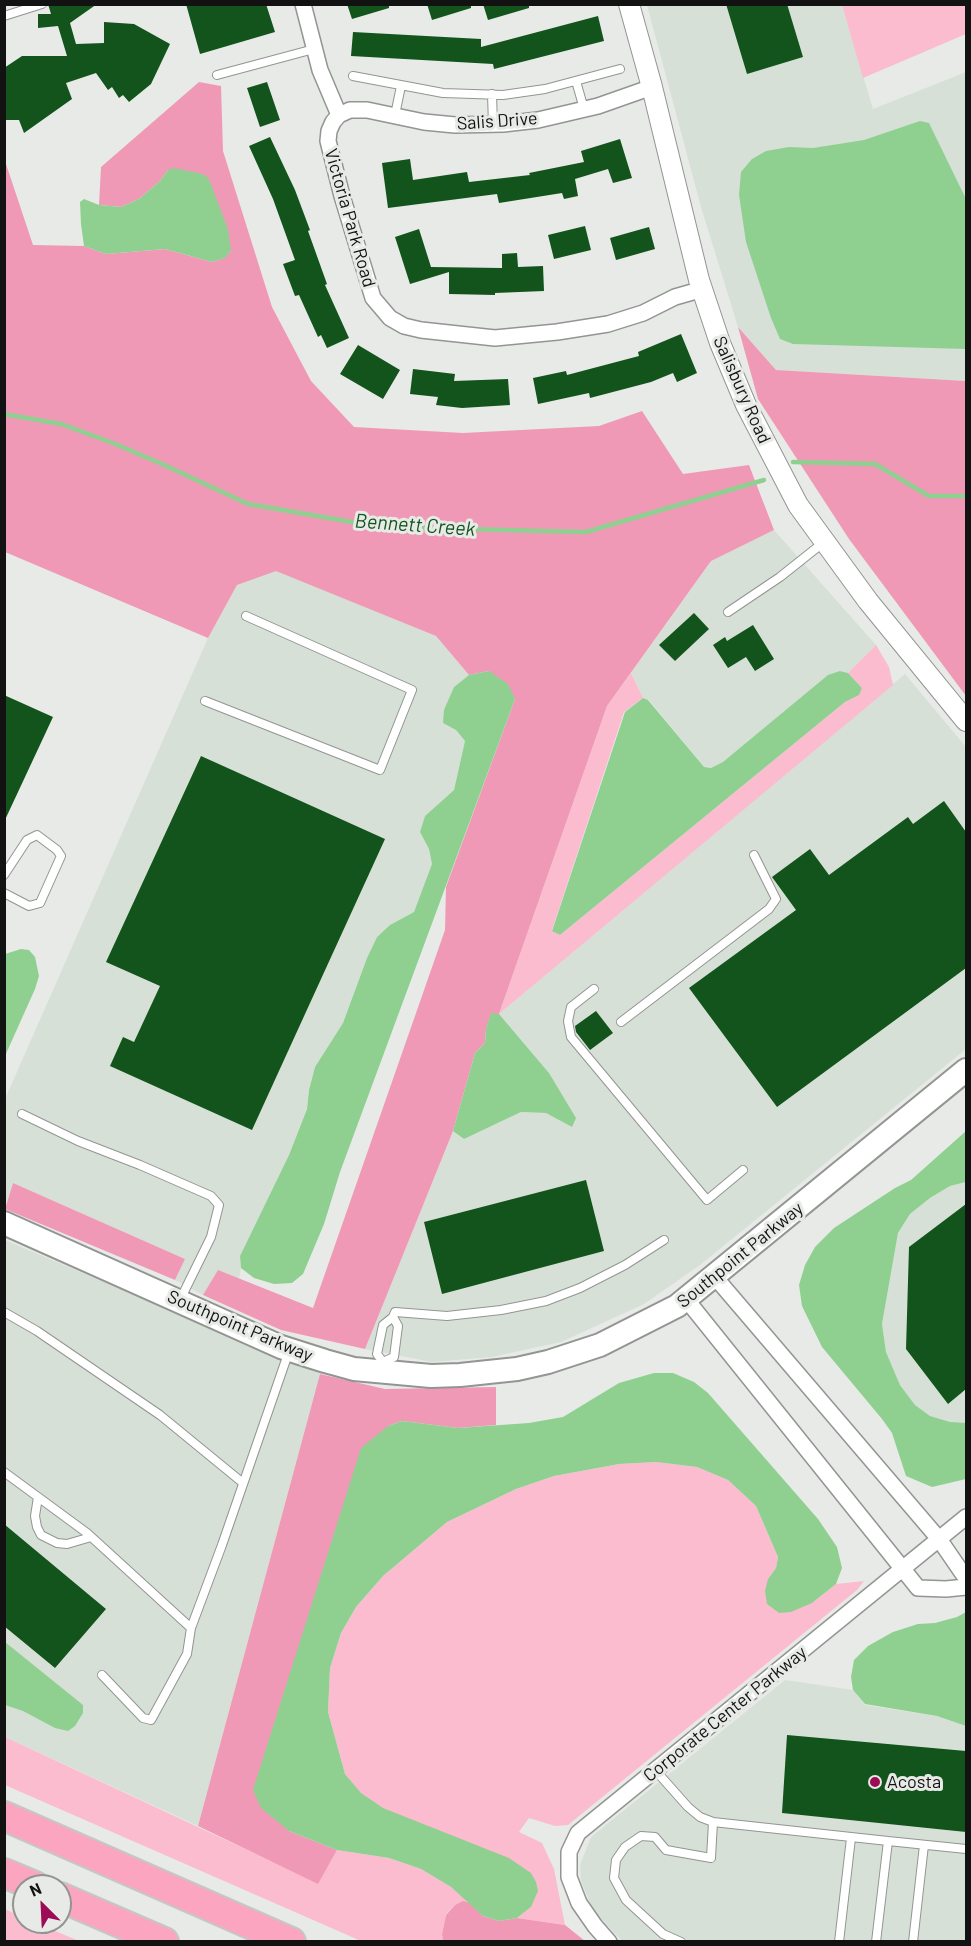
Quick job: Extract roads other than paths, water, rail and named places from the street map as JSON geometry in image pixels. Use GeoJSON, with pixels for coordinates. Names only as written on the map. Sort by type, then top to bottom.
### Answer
{"type":"FeatureCollection","features":[{"type":"Feature","properties":{"kind":"highway"},"geometry":{"type":"LineString","coordinates":[[4,1816],[291,1941]]}},
{"type":"Feature","properties":{"kind":"highway"},"geometry":{"type":"LineString","coordinates":[[72,1902],[164,1941]]}},
{"type":"Feature","properties":{"kind":"main road","name":"Southpoint Parkway"},"geometry":{"type":"LineString","coordinates":[[4,1223],[290,1350],[354,1369],[382,1367],[460,1376],[517,1369],[600,1345],[686,1299],[966,1070]]}},
{"type":"Feature","properties":{"kind":"street"},"geometry":{"type":"LineString","coordinates":[[303,4],[320,70],[339,115]]}},
{"type":"Feature","properties":{"kind":"street","name":"Salisbury Road"},"geometry":{"type":"LineString","coordinates":[[629,4],[703,289],[720,343],[746,405],[798,505],[868,601],[966,722]]}},
{"type":"Feature","properties":{"kind":"street","name":"Salis Drive"},"geometry":{"type":"LineString","coordinates":[[339,115],[350,110],[367,110],[424,122],[493,125],[538,120],[584,109],[652,87]]}},
{"type":"Feature","properties":{"kind":"street","name":"Victoria Park Road"},"geometry":{"type":"LineString","coordinates":[[339,115],[329,131],[328,141],[342,196],[374,298],[390,318],[405,326],[421,330],[495,338],[557,332],[608,324],[643,313],[675,297],[703,289]]}},
{"type":"Feature","properties":{"kind":"street"},"geometry":{"type":"LineString","coordinates":[[715,1277],[939,1539],[966,1577]]}},
{"type":"Feature","properties":{"kind":"street"},"geometry":{"type":"LineString","coordinates":[[686,1299],[918,1588],[966,1587]]}},
{"type":"Feature","properties":{"kind":"street","name":"Corporate Center Parkway"},"geometry":{"type":"LineString","coordinates":[[609,1941],[595,1926],[579,1902],[569,1877],[569,1852],[578,1833],[966,1517]]}},
{"type":"Feature","properties":{"kind":"lane"},"geometry":{"type":"LineString","coordinates":[[4,16],[42,4]]}},
{"type":"Feature","properties":{"kind":"lane"},"geometry":{"type":"LineString","coordinates":[[217,75],[314,49]]}},
{"type":"Feature","properties":{"kind":"lane"},"geometry":{"type":"LineString","coordinates":[[353,76],[443,93],[492,94],[545,89],[620,69]]}},
{"type":"Feature","properties":{"kind":"lane"},"geometry":{"type":"LineString","coordinates":[[576,81],[584,109]]}},
{"type":"Feature","properties":{"kind":"lane"},"geometry":{"type":"LineString","coordinates":[[394,116],[401,86]]}},
{"type":"Feature","properties":{"kind":"lane"},"geometry":{"type":"LineString","coordinates":[[492,94],[493,125]]}},
{"type":"Feature","properties":{"kind":"lane"},"geometry":{"type":"LineString","coordinates":[[728,612],[825,542]]}},
{"type":"Feature","properties":{"kind":"lane"},"geometry":{"type":"LineString","coordinates":[[205,701],[380,770],[412,690],[246,616]]}},
{"type":"Feature","properties":{"kind":"lane"},"geometry":{"type":"LineString","coordinates":[[4,875],[27,840],[37,836],[57,850],[61,856],[40,903],[29,906],[4,893]]}},
{"type":"Feature","properties":{"kind":"lane"},"geometry":{"type":"LineString","coordinates":[[621,1022],[769,909],[776,899],[754,855]]}},
{"type":"Feature","properties":{"kind":"lane"},"geometry":{"type":"LineString","coordinates":[[594,989],[571,1007],[568,1021],[571,1037],[707,1200],[743,1170]]}},
{"type":"Feature","properties":{"kind":"lane"},"geometry":{"type":"LineString","coordinates":[[22,1114],[78,1141],[211,1196],[219,1205],[211,1236],[179,1301]]}},
{"type":"Feature","properties":{"kind":"lane"},"geometry":{"type":"LineString","coordinates":[[393,1317],[398,1326],[394,1357],[382,1367],[377,1354],[383,1325],[393,1317],[395,1312],[447,1316],[501,1310],[546,1301],[580,1288],[625,1265],[664,1240]]}},
{"type":"Feature","properties":{"kind":"lane"},"geometry":{"type":"LineString","coordinates":[[4,1312],[160,1415],[243,1483]]}},
{"type":"Feature","properties":{"kind":"lane"},"geometry":{"type":"LineString","coordinates":[[102,1675],[144,1718],[151,1720],[187,1654],[191,1628],[290,1350]]}},
{"type":"Feature","properties":{"kind":"lane"},"geometry":{"type":"LineString","coordinates":[[4,1472],[91,1537],[191,1628]]}},
{"type":"Feature","properties":{"kind":"lane"},"geometry":{"type":"LineString","coordinates":[[38,1497],[35,1516],[41,1535],[57,1544],[67,1544],[91,1537]]}},
{"type":"Feature","properties":{"kind":"lane"},"geometry":{"type":"LineString","coordinates":[[656,1771],[688,1807],[700,1817],[713,1822],[966,1849]]}},
{"type":"Feature","properties":{"kind":"lane"},"geometry":{"type":"LineString","coordinates":[[681,1941],[663,1934],[626,1900],[614,1878],[616,1860],[625,1847],[641,1836],[655,1837],[666,1850],[711,1857],[713,1822]]}},
{"type":"Feature","properties":{"kind":"lane"},"geometry":{"type":"LineString","coordinates":[[839,1941],[851,1838]]}},
{"type":"Feature","properties":{"kind":"lane"},"geometry":{"type":"LineString","coordinates":[[876,1941],[888,1842]]}},
{"type":"Feature","properties":{"kind":"lane"},"geometry":{"type":"LineString","coordinates":[[913,1941],[924,1845]]}},
{"type":"Feature","properties":{"kind":"waterway","name":"Bennett Creek"},"geometry":{"type":"LineString","coordinates":[[4,414],[61,424],[113,443],[248,504],[381,527],[586,532],[764,480]]}},
{"type":"Feature","properties":{"kind":"waterway","name":"Bennett Creek"},"geometry":{"type":"LineString","coordinates":[[793,462],[875,464],[929,496],[966,496]]}},
{"type":"Feature","properties":{"kind":"place","name":"Acosta"},"geometry":{"type":"Point","coordinates":[875,1782]}}]}
